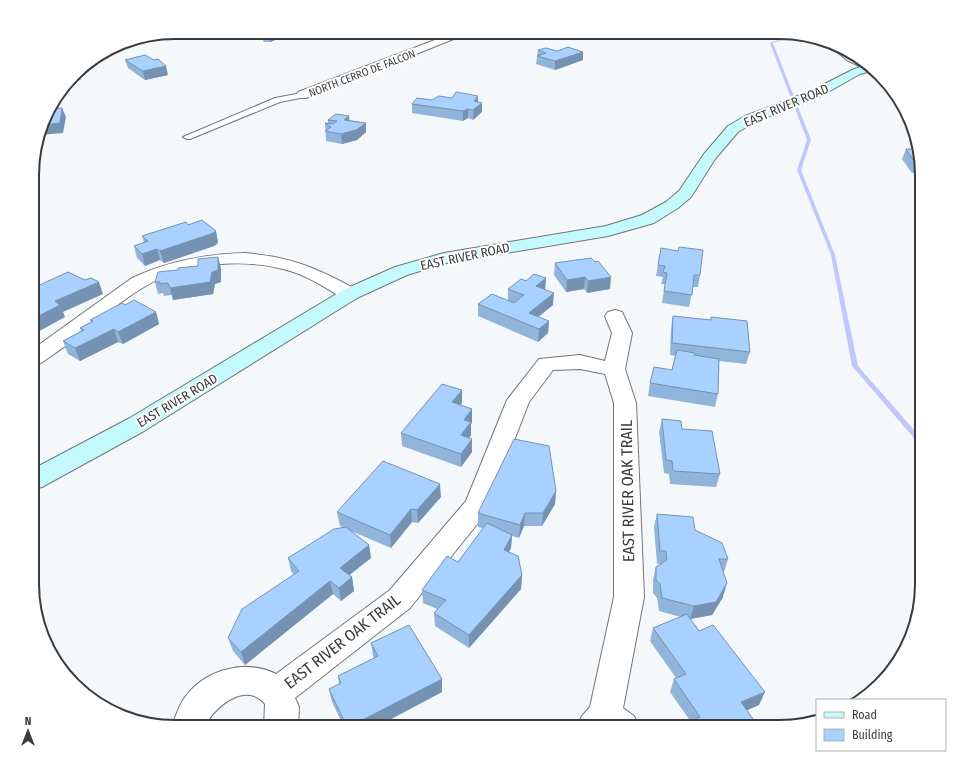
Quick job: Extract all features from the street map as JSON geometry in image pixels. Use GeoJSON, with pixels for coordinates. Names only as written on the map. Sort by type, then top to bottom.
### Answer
{"type":"FeatureCollection","features":[{"type":"Feature","properties":{"kind":"street","name":"NORTH CERRO DE FALCON"},"geometry":{"type":"LineString","coordinates":[[302,95],[448,39]]}},
{"type":"Feature","properties":{"kind":"street","name":"EAST RIVER ROAD"},"geometry":{"type":"LineString","coordinates":[[39,477],[136,425],[350,294],[401,271],[444,258],[608,231],[648,219],[672,205],[685,194],[709,157],[733,129],[750,119],[817,93],[861,66]]}},
{"type":"Feature","properties":{"kind":"street"},"geometry":{"type":"LineString","coordinates":[[39,354],[140,282],[172,269],[199,262],[258,260],[284,264],[307,271],[350,294]]}},
{"type":"Feature","properties":{"kind":"street"},"geometry":{"type":"LineString","coordinates":[[614,369],[622,333],[615,316]]}},
{"type":"Feature","properties":{"kind":"street","name":"EAST RIVER OAK TRAIL"},"geometry":{"type":"LineString","coordinates":[[276,693],[400,598],[477,506],[518,400],[547,364],[580,362],[614,369],[625,403],[629,596],[608,720]]}},
{"type":"Feature","properties":{"kind":"street","name":"EAST RIVER OAK TRAIL"},"geometry":{"type":"LineString","coordinates":[[190,720],[199,702],[211,692],[225,683],[240,680],[254,680],[267,684],[276,693],[282,704],[283,720]]}},
{"type":"Feature","properties":{"kind":"lane"},"geometry":{"type":"LineString","coordinates":[[187,137],[278,100],[302,95]]}},
{"type":"Feature","properties":{"kind":"building"},"geometry":{"type":"Polygon","coordinates":[[[568,47],[583,52],[555,61],[537,56],[546,53],[538,50],[546,48],[557,51],[568,47]]]}},
{"type":"Feature","properties":{"kind":"building"},"geometry":{"type":"Polygon","coordinates":[[[145,55],[154,60],[158,59],[166,66],[143,71],[125,60],[145,55]]]}},
{"type":"Feature","properties":{"kind":"building"},"geometry":{"type":"Polygon","coordinates":[[[456,92],[478,96],[474,101],[482,103],[473,110],[468,109],[463,111],[412,104],[417,98],[432,100],[439,96],[452,98],[456,92]]]}},
{"type":"Feature","properties":{"kind":"building"},"geometry":{"type":"Polygon","coordinates":[[[62,108],[60,123],[48,124],[56,109],[62,108]]]}},
{"type":"Feature","properties":{"kind":"building"},"geometry":{"type":"Polygon","coordinates":[[[336,114],[349,116],[344,120],[366,123],[356,130],[341,134],[325,131],[331,127],[325,123],[333,124],[337,121],[328,120],[336,114]]]}},
{"type":"Feature","properties":{"kind":"building"},"geometry":{"type":"Polygon","coordinates":[[[906,149],[912,149],[914,161],[906,149]]]}},
{"type":"Feature","properties":{"kind":"building"},"geometry":{"type":"Polygon","coordinates":[[[202,220],[216,231],[160,251],[157,249],[142,254],[134,246],[148,241],[142,236],[186,222],[188,225],[202,220]]]}},
{"type":"Feature","properties":{"kind":"building"},"geometry":{"type":"Polygon","coordinates":[[[679,247],[703,250],[700,275],[694,275],[692,295],[664,291],[667,273],[663,272],[665,266],[658,265],[661,248],[678,251],[679,247]]]}},
{"type":"Feature","properties":{"kind":"building"},"geometry":{"type":"Polygon","coordinates":[[[218,257],[218,270],[212,272],[210,282],[170,288],[168,283],[160,284],[160,282],[155,282],[158,272],[198,266],[198,259],[218,257]]]}},
{"type":"Feature","properties":{"kind":"building"},"geometry":{"type":"Polygon","coordinates":[[[591,258],[595,262],[598,261],[611,277],[588,281],[585,277],[567,280],[555,263],[591,258]]]}},
{"type":"Feature","properties":{"kind":"building"},"geometry":{"type":"Polygon","coordinates":[[[68,272],[85,280],[91,278],[99,282],[55,301],[60,305],[39,316],[39,285],[68,272]]]}},
{"type":"Feature","properties":{"kind":"building"},"geometry":{"type":"Polygon","coordinates":[[[534,274],[546,278],[536,286],[554,293],[529,313],[549,321],[539,329],[478,304],[492,294],[514,303],[524,295],[508,289],[521,279],[526,281],[534,274]]]}},
{"type":"Feature","properties":{"kind":"building"},"geometry":{"type":"Polygon","coordinates":[[[134,300],[156,312],[118,332],[114,329],[75,348],[63,341],[84,330],[80,328],[93,321],[90,320],[122,303],[125,305],[134,300]]]}},
{"type":"Feature","properties":{"kind":"building"},"geometry":{"type":"Polygon","coordinates":[[[673,316],[711,320],[711,317],[747,321],[750,352],[672,343],[673,316]]]}},
{"type":"Feature","properties":{"kind":"building"},"geometry":{"type":"Polygon","coordinates":[[[677,350],[695,353],[694,355],[719,359],[718,394],[650,383],[654,367],[672,370],[677,350]]]}},
{"type":"Feature","properties":{"kind":"building"},"geometry":{"type":"Polygon","coordinates":[[[442,384],[462,390],[452,402],[472,409],[464,420],[471,422],[461,435],[472,439],[461,454],[401,433],[442,384]]]}},
{"type":"Feature","properties":{"kind":"building"},"geometry":{"type":"Polygon","coordinates":[[[662,419],[681,421],[682,429],[712,431],[720,474],[673,471],[672,461],[666,460],[662,419]]]}},
{"type":"Feature","properties":{"kind":"building"},"geometry":{"type":"Polygon","coordinates":[[[514,439],[549,446],[556,491],[543,513],[525,513],[520,525],[478,513],[514,439]]]}},
{"type":"Feature","properties":{"kind":"building"},"geometry":{"type":"Polygon","coordinates":[[[383,461],[440,484],[417,510],[411,509],[390,535],[337,512],[383,461]]]}},
{"type":"Feature","properties":{"kind":"building"},"geometry":{"type":"Polygon","coordinates":[[[657,514],[693,517],[695,530],[722,543],[728,559],[719,559],[727,583],[716,602],[694,606],[662,598],[660,584],[656,580],[656,567],[667,560],[666,551],[660,551],[657,514]]]}},
{"type":"Feature","properties":{"kind":"building"},"geometry":{"type":"Polygon","coordinates":[[[487,523],[512,535],[504,550],[518,556],[522,575],[469,635],[434,613],[446,600],[422,590],[447,556],[458,562],[487,523]]]}},
{"type":"Feature","properties":{"kind":"building"},"geometry":{"type":"Polygon","coordinates":[[[346,527],[369,545],[340,568],[352,577],[339,588],[330,581],[241,652],[228,638],[242,609],[299,571],[288,558],[334,529],[346,527]]]}},
{"type":"Feature","properties":{"kind":"building"},"geometry":{"type":"Polygon","coordinates":[[[687,614],[699,631],[713,625],[765,692],[741,702],[753,719],[694,720],[700,717],[674,679],[686,674],[653,628],[687,614]]]}},
{"type":"Feature","properties":{"kind":"building"},"geometry":{"type":"Polygon","coordinates":[[[409,625],[442,679],[363,720],[344,720],[329,689],[341,683],[338,676],[378,656],[371,643],[409,625]]]}},
{"type":"Feature","properties":{"kind":"waterway"},"geometry":{"type":"LineString","coordinates":[[783,39],[771,43],[809,140],[799,170],[833,255],[855,366],[915,435]]}}]}
